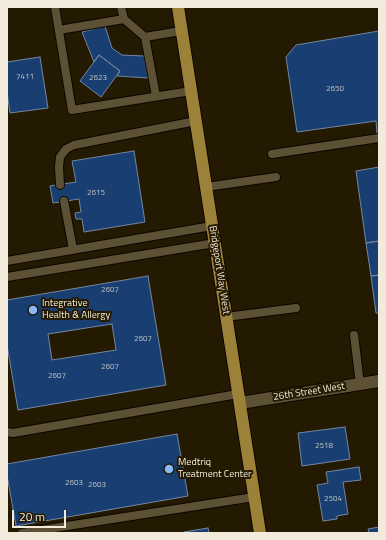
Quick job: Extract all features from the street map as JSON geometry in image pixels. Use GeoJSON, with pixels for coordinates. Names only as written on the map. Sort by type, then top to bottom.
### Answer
{"type":"FeatureCollection","features":[{"type":"Feature","properties":{"kind":"main road","name":"Bridgeport Way West"},"geometry":{"type":"LineString","coordinates":[[178,7],[260,533]]}},
{"type":"Feature","properties":{"kind":"street","name":"26th Street West"},"geometry":{"type":"LineString","coordinates":[[239,398],[379,381]]}},
{"type":"Feature","properties":{"kind":"lane"},"geometry":{"type":"LineString","coordinates":[[55,7],[72,110],[191,91]]}},
{"type":"Feature","properties":{"kind":"lane"},"geometry":{"type":"LineString","coordinates":[[121,7],[124,19],[145,37],[156,96]]}},
{"type":"Feature","properties":{"kind":"lane"},"geometry":{"type":"LineString","coordinates":[[59,30],[124,19]]}},
{"type":"Feature","properties":{"kind":"lane"},"geometry":{"type":"LineString","coordinates":[[145,37],[181,31]]}},
{"type":"Feature","properties":{"kind":"lane"},"geometry":{"type":"LineString","coordinates":[[60,185],[60,156],[66,149],[74,145],[196,121]]}},
{"type":"Feature","properties":{"kind":"lane"},"geometry":{"type":"LineString","coordinates":[[272,154],[379,138]]}},
{"type":"Feature","properties":{"kind":"lane"},"geometry":{"type":"LineString","coordinates":[[206,186],[276,177]]}},
{"type":"Feature","properties":{"kind":"lane"},"geometry":{"type":"LineString","coordinates":[[64,201],[73,249]]}},
{"type":"Feature","properties":{"kind":"lane"},"geometry":{"type":"LineString","coordinates":[[7,260],[212,226]]}},
{"type":"Feature","properties":{"kind":"lane"},"geometry":{"type":"LineString","coordinates":[[7,277],[215,243]]}},
{"type":"Feature","properties":{"kind":"lane"},"geometry":{"type":"LineString","coordinates":[[226,317],[296,308]]}},
{"type":"Feature","properties":{"kind":"lane"},"geometry":{"type":"LineString","coordinates":[[354,335],[360,384]]}},
{"type":"Feature","properties":{"kind":"lane"},"geometry":{"type":"LineString","coordinates":[[7,432],[239,398]]}},
{"type":"Feature","properties":{"kind":"lane"},"geometry":{"type":"LineString","coordinates":[[22,533],[254,497]]}},
{"type":"Feature","properties":{"kind":"building"},"geometry":{"type":"Polygon","coordinates":[[[105,26],[112,48],[122,55],[144,56],[148,78],[117,76],[120,71],[99,55],[94,62],[82,32],[105,26]]]}},
{"type":"Feature","properties":{"kind":"building"},"geometry":{"type":"Polygon","coordinates":[[[379,31],[379,133],[377,134],[376,121],[297,132],[286,57],[296,45],[379,31]]]}},
{"type":"Feature","properties":{"kind":"building"},"geometry":{"type":"Polygon","coordinates":[[[99,55],[120,71],[101,97],[80,81],[99,55]]]}},
{"type":"Feature","properties":{"kind":"building"},"geometry":{"type":"Polygon","coordinates":[[[40,57],[48,108],[10,113],[7,92],[7,62],[40,57]]]}},
{"type":"Feature","properties":{"kind":"building"},"geometry":{"type":"Polygon","coordinates":[[[134,151],[145,222],[84,232],[82,219],[76,219],[75,213],[81,212],[79,199],[53,203],[50,186],[76,182],[72,161],[134,151]]]}},
{"type":"Feature","properties":{"kind":"building"},"geometry":{"type":"Polygon","coordinates":[[[379,167],[379,241],[366,243],[356,171],[379,167]]]}},
{"type":"Feature","properties":{"kind":"building"},"geometry":{"type":"Polygon","coordinates":[[[379,241],[379,275],[371,276],[366,243],[379,241]]]}},
{"type":"Feature","properties":{"kind":"building"},"geometry":{"type":"Polygon","coordinates":[[[379,275],[379,313],[376,313],[371,276],[379,275]]]}},
{"type":"Feature","properties":{"kind":"building"},"geometry":{"type":"Polygon","coordinates":[[[148,276],[166,385],[18,410],[7,345],[7,300],[148,276]],[[112,324],[48,334],[52,360],[116,350],[112,324]]]}},
{"type":"Feature","properties":{"kind":"building"},"geometry":{"type":"Polygon","coordinates":[[[345,427],[350,459],[302,466],[298,433],[345,427]]]}},
{"type":"Feature","properties":{"kind":"building"},"geometry":{"type":"Polygon","coordinates":[[[177,434],[188,496],[16,526],[7,475],[7,464],[177,434]]]}},
{"type":"Feature","properties":{"kind":"building"},"geometry":{"type":"Polygon","coordinates":[[[359,467],[361,480],[343,482],[348,514],[337,516],[337,519],[323,521],[317,485],[328,483],[326,472],[359,467]]]}},
{"type":"Feature","properties":{"kind":"building"},"geometry":{"type":"Polygon","coordinates":[[[379,527],[379,533],[369,533],[368,529],[379,527]]]}},
{"type":"Feature","properties":{"kind":"building"},"geometry":{"type":"Polygon","coordinates":[[[208,528],[209,533],[184,533],[184,532],[208,528]]]}},
{"type":"Feature","properties":{"kind":"place","name":"Integrative Health & Allergy"},"geometry":{"type":"Point","coordinates":[33,310]}},
{"type":"Feature","properties":{"kind":"place","name":"Medtriq Treatment Center"},"geometry":{"type":"Point","coordinates":[169,469]}}]}
